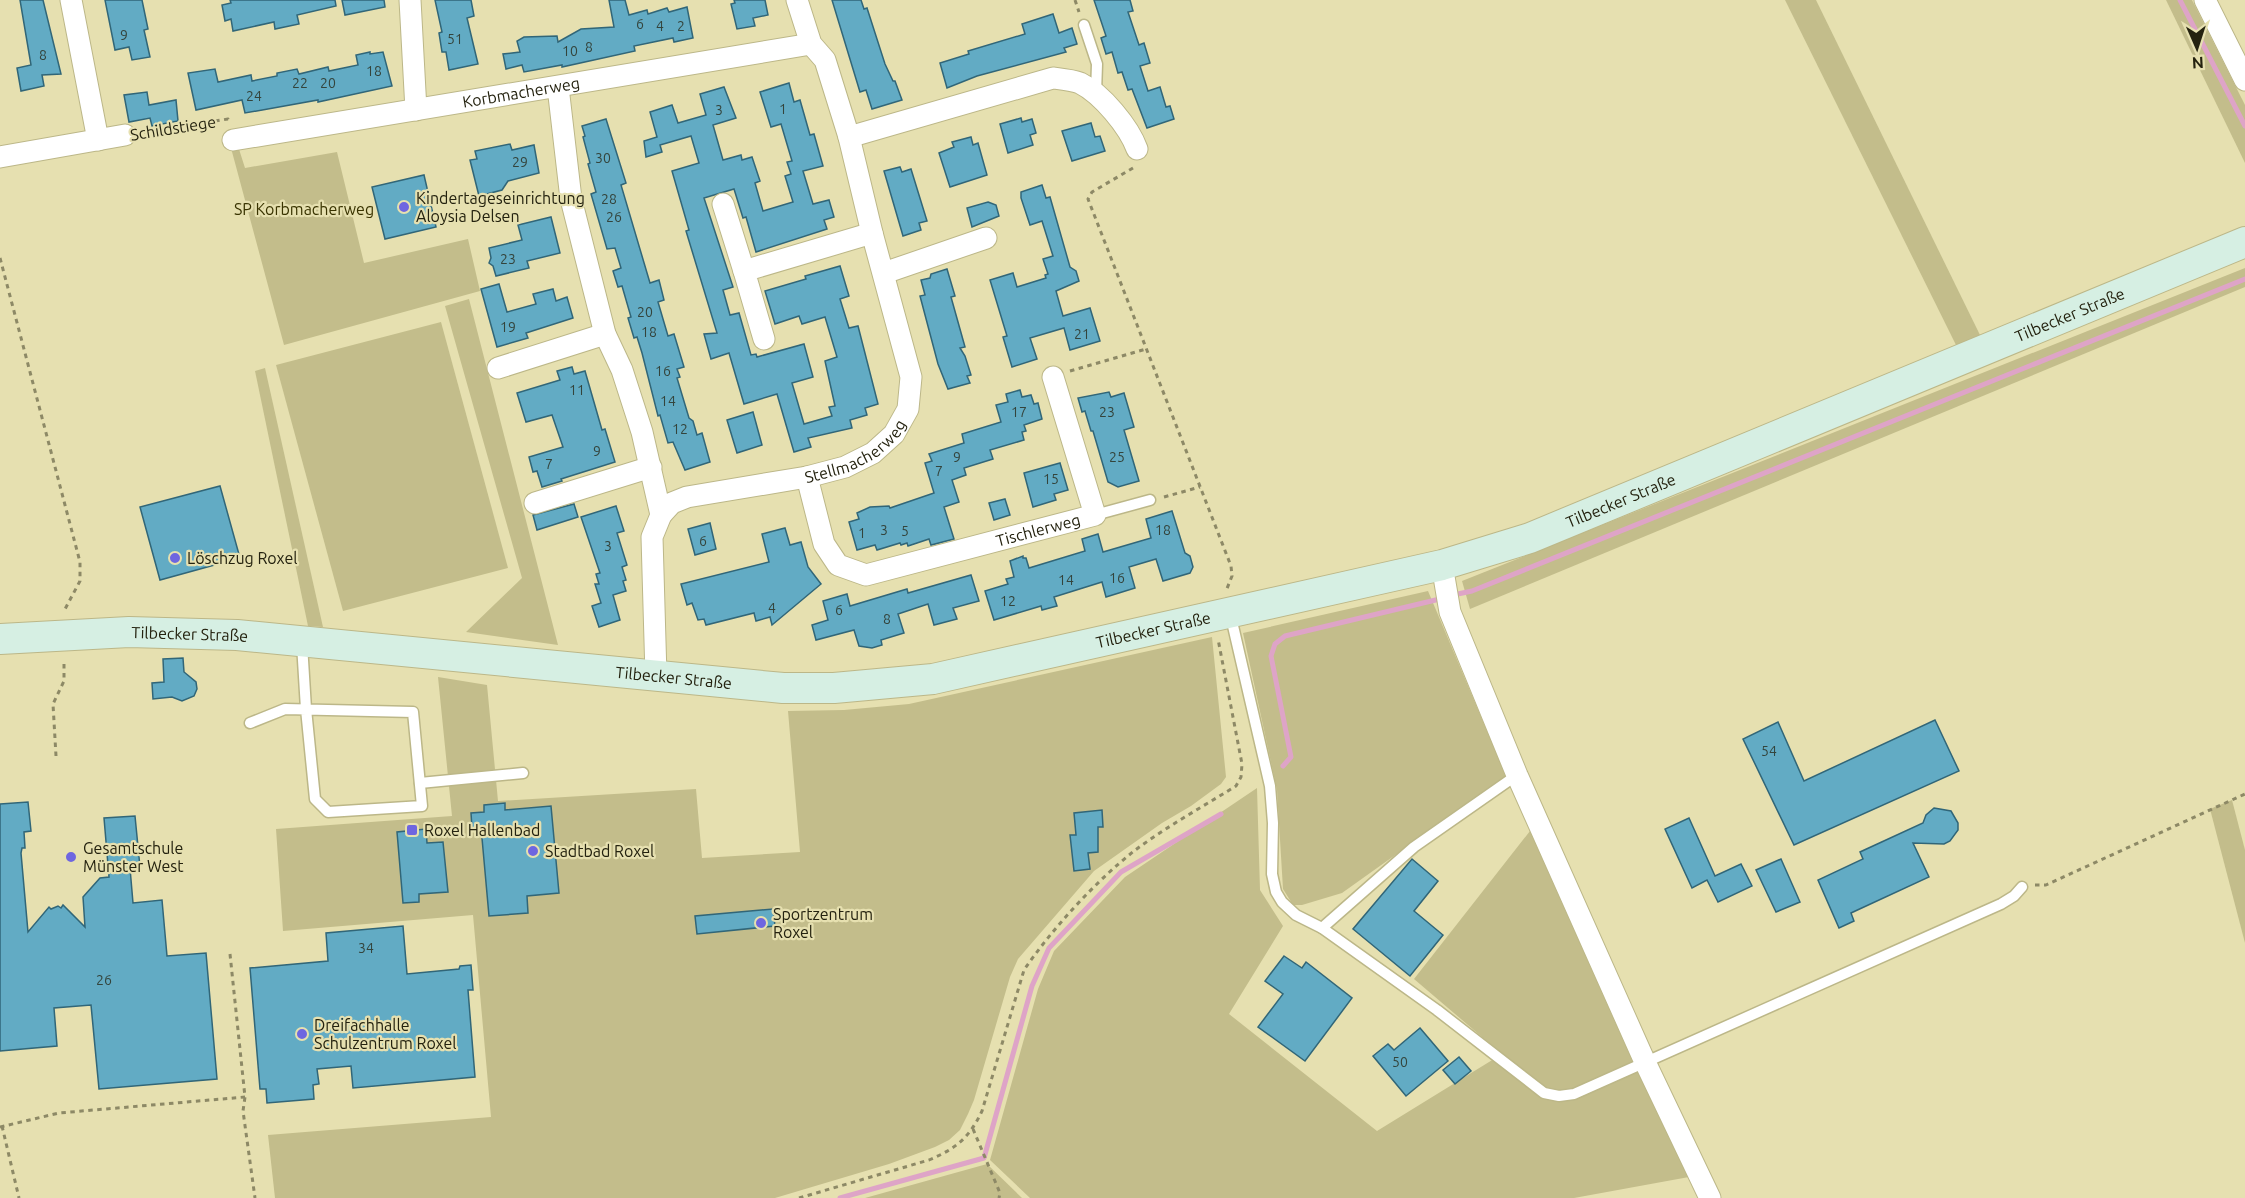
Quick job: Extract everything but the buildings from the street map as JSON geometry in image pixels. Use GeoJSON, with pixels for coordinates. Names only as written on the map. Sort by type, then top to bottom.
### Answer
{"type":"FeatureCollection","features":[{"type":"Feature","properties":{"kind":"main road","name":"Tilbecker Straße"},"geometry":{"type":"LineString","coordinates":[[0,639],[129,632],[237,635],[783,688],[834,688],[933,679],[1223,621],[1442,565],[1530,538],[2245,242]]}},
{"type":"Feature","properties":{"kind":"street"},"geometry":{"type":"LineString","coordinates":[[71,0],[98,140]]}},
{"type":"Feature","properties":{"kind":"street"},"geometry":{"type":"LineString","coordinates":[[410,0],[416,110]]}},
{"type":"Feature","properties":{"kind":"street","name":"Stellmacherweg"},"geometry":{"type":"LineString","coordinates":[[661,515],[672,503],[687,497],[807,477],[845,467],[873,453],[894,434],[908,409],[911,377],[849,137],[825,60],[811,44],[797,0]]}},
{"type":"Feature","properties":{"kind":"street"},"geometry":{"type":"LineString","coordinates":[[2205,0],[2245,80]]}},
{"type":"Feature","properties":{"kind":"street","name":"Korbmacherweg"},"geometry":{"type":"LineString","coordinates":[[233,140],[811,44]]}},
{"type":"Feature","properties":{"kind":"street"},"geometry":{"type":"LineString","coordinates":[[849,137],[1053,78],[1078,82],[1096,93],[1132,135],[1137,149]]}},
{"type":"Feature","properties":{"kind":"street"},"geometry":{"type":"LineString","coordinates":[[558,87],[570,199],[605,334],[622,370],[642,432],[651,467],[655,498],[661,515],[652,537],[656,676]]}},
{"type":"Feature","properties":{"kind":"street","name":"Schildstiege"},"geometry":{"type":"LineString","coordinates":[[0,157],[125,135]]}},
{"type":"Feature","properties":{"kind":"street"},"geometry":{"type":"LineString","coordinates":[[723,204],[764,339]]}},
{"type":"Feature","properties":{"kind":"street"},"geometry":{"type":"LineString","coordinates":[[744,272],[872,233]]}},
{"type":"Feature","properties":{"kind":"street"},"geometry":{"type":"LineString","coordinates":[[884,273],[986,238]]}},
{"type":"Feature","properties":{"kind":"street"},"geometry":{"type":"LineString","coordinates":[[498,368],[605,334]]}},
{"type":"Feature","properties":{"kind":"street","name":"Tischlerweg"},"geometry":{"type":"LineString","coordinates":[[807,477],[824,544],[838,565],[866,576],[1095,515],[1053,376]]}},
{"type":"Feature","properties":{"kind":"street"},"geometry":{"type":"LineString","coordinates":[[536,503],[651,467]]}},
{"type":"Feature","properties":{"kind":"street"},"geometry":{"type":"LineString","coordinates":[[1442,565],[1450,612],[1517,775],[1710,1198]]}},
{"type":"Feature","properties":{"kind":"lane"},"geometry":{"type":"LineString","coordinates":[[1084,26],[1097,64],[1096,93]]}},
{"type":"Feature","properties":{"kind":"lane"},"geometry":{"type":"LineString","coordinates":[[1095,515],[1150,500]]}},
{"type":"Feature","properties":{"kind":"lane"},"geometry":{"type":"LineString","coordinates":[[1223,621],[1270,786],[1273,823],[1272,874],[1276,892],[1282,902],[1296,915],[1322,928],[1437,1010],[1544,1093],[1559,1096],[1574,1094],[2001,904],[2014,896],[2022,887]]}},
{"type":"Feature","properties":{"kind":"lane"},"geometry":{"type":"LineString","coordinates":[[250,723],[285,709],[306,709],[413,712],[422,806],[328,813],[315,799],[306,709],[302,641]]}},
{"type":"Feature","properties":{"kind":"lane"},"geometry":{"type":"LineString","coordinates":[[420,783],[523,773]]}},
{"type":"Feature","properties":{"kind":"lane"},"geometry":{"type":"LineString","coordinates":[[1322,928],[1414,847],[1517,775]]}},
{"type":"Feature","properties":{"kind":"path","name":"Schildstiege"},"geometry":{"type":"LineString","coordinates":[[125,135],[228,119],[233,140]]}},
{"type":"Feature","properties":{"kind":"path"},"geometry":{"type":"LineString","coordinates":[[799,1198],[929,1160],[961,1143],[973,1129],[982,1111],[1024,970],[1036,953],[1062,921],[1134,851],[1236,786],[1241,777],[1242,764],[1223,621],[1225,589],[1232,576],[1231,566],[1088,199],[1092,192],[1140,163],[1137,149]]}},
{"type":"Feature","properties":{"kind":"path"},"geometry":{"type":"LineString","coordinates":[[0,258],[80,562],[80,580],[63,614]]}},
{"type":"Feature","properties":{"kind":"path"},"geometry":{"type":"LineString","coordinates":[[1053,376],[1146,349]]}},
{"type":"Feature","properties":{"kind":"path"},"geometry":{"type":"LineString","coordinates":[[1150,500],[1200,487]]}},
{"type":"Feature","properties":{"kind":"path"},"geometry":{"type":"LineString","coordinates":[[56,756],[53,704],[64,681],[64,659]]}},
{"type":"Feature","properties":{"kind":"path"},"geometry":{"type":"LineString","coordinates":[[2022,887],[2046,885],[2245,794]]}},
{"type":"Feature","properties":{"kind":"path"},"geometry":{"type":"LineString","coordinates":[[230,954],[244,1097],[243,1112],[255,1198]]}},
{"type":"Feature","properties":{"kind":"path"},"geometry":{"type":"LineString","coordinates":[[19,1198],[1,1126],[59,1113],[244,1097]]}},
{"type":"Feature","properties":{"kind":"path"},"geometry":{"type":"LineString","coordinates":[[973,1129],[1000,1193],[999,1198]]}},
{"type":"Feature","properties":{"kind":"green space"},"geometry":{"type":"Polygon","coordinates":[[[1785,0],[1816,0],[1980,335],[1956,345],[1785,0]]]}},
{"type":"Feature","properties":{"kind":"green space"},"geometry":{"type":"Polygon","coordinates":[[[2166,0],[2192,0],[2245,105],[2245,163],[2166,0]]]}},
{"type":"Feature","properties":{"kind":"green space","name":"SP Korbmacherweg"},"geometry":{"type":"Polygon","coordinates":[[[238,146],[245,168],[337,152],[364,263],[468,239],[480,291],[284,345],[231,148],[238,146]]]}},
{"type":"Feature","properties":{"kind":"green space"},"geometry":{"type":"Polygon","coordinates":[[[2245,268],[2245,287],[1470,609],[1462,581],[2245,268]]]}},
{"type":"Feature","properties":{"kind":"green space"},"geometry":{"type":"Polygon","coordinates":[[[469,299],[558,645],[466,632],[522,578],[445,306],[469,299]]]}},
{"type":"Feature","properties":{"kind":"green space"},"geometry":{"type":"Polygon","coordinates":[[[441,322],[508,568],[343,611],[276,365],[441,322]]]}},
{"type":"Feature","properties":{"kind":"green space"},"geometry":{"type":"Polygon","coordinates":[[[265,368],[323,627],[308,626],[255,371],[265,368]]]}},
{"type":"Feature","properties":{"kind":"green space"},"geometry":{"type":"Polygon","coordinates":[[[1428,591],[1506,776],[1342,893],[1302,905],[1293,905],[1283,889],[1277,790],[1243,633],[1428,591]]]}},
{"type":"Feature","properties":{"kind":"green space","name":"Sportzentrum Roxel"},"geometry":{"type":"Polygon","coordinates":[[[1212,637],[1226,777],[1221,784],[1191,806],[1162,823],[1094,871],[1018,959],[1010,977],[974,1100],[960,1130],[949,1140],[889,1164],[775,1198],[275,1198],[268,1135],[491,1117],[473,915],[283,931],[276,829],[452,816],[438,677],[487,685],[498,801],[696,789],[702,858],[800,852],[788,711],[844,710],[909,704],[1212,637]]]}},
{"type":"Feature","properties":{"kind":"green space"},"geometry":{"type":"Polygon","coordinates":[[[1257,788],[1260,890],[1283,926],[1229,1014],[1377,1131],[1502,1054],[1414,979],[1530,831],[1633,1062],[1689,1177],[1574,1198],[1030,1198],[990,1160],[1038,989],[1054,951],[1125,877],[1257,788]]]}},
{"type":"Feature","properties":{"kind":"green space"},"geometry":{"type":"Polygon","coordinates":[[[2232,800],[2245,850],[2245,943],[2210,809],[2232,800]]]}},
{"type":"Feature","properties":{"kind":"green space"},"geometry":{"type":"Polygon","coordinates":[[[987,1164],[1022,1198],[865,1198],[987,1164]]]}},
{"type":"Feature","properties":{"kind":"waterway"},"geometry":{"type":"LineString","coordinates":[[2180,0],[2245,126]]}},
{"type":"Feature","properties":{"kind":"waterway"},"geometry":{"type":"LineString","coordinates":[[1453,595],[1472,591],[2245,279]]}},
{"type":"Feature","properties":{"kind":"waterway"},"geometry":{"type":"LineString","coordinates":[[1283,766],[1291,757],[1271,656],[1275,644],[1285,636],[1444,598]]}},
{"type":"Feature","properties":{"kind":"waterway"},"geometry":{"type":"LineString","coordinates":[[840,1198],[984,1158],[1032,986],[1049,948],[1121,872],[1221,814]]}},
{"type":"Feature","properties":{"kind":"place","name":"Kindertageseinrichtung Aloysia Delsen"},"geometry":{"type":"Point","coordinates":[404,207]}},
{"type":"Feature","properties":{"kind":"place","name":"Löschzug Roxel"},"geometry":{"type":"Point","coordinates":[175,558]}},
{"type":"Feature","properties":{"kind":"place","name":"Roxel Hallenbad"},"geometry":{"type":"Point","coordinates":[412,830]}},
{"type":"Feature","properties":{"kind":"place","name":"Stadtbad Roxel"},"geometry":{"type":"Point","coordinates":[533,851]}},
{"type":"Feature","properties":{"kind":"place","name":"Gesamtschule Münster West"},"geometry":{"type":"Point","coordinates":[71,857]}},
{"type":"Feature","properties":{"kind":"place","name":"Sportzentrum Roxel"},"geometry":{"type":"Point","coordinates":[761,923]}},
{"type":"Feature","properties":{"kind":"place","name":"Dreifachhalle Schulzentrum Roxel"},"geometry":{"type":"Point","coordinates":[302,1034]}}]}
